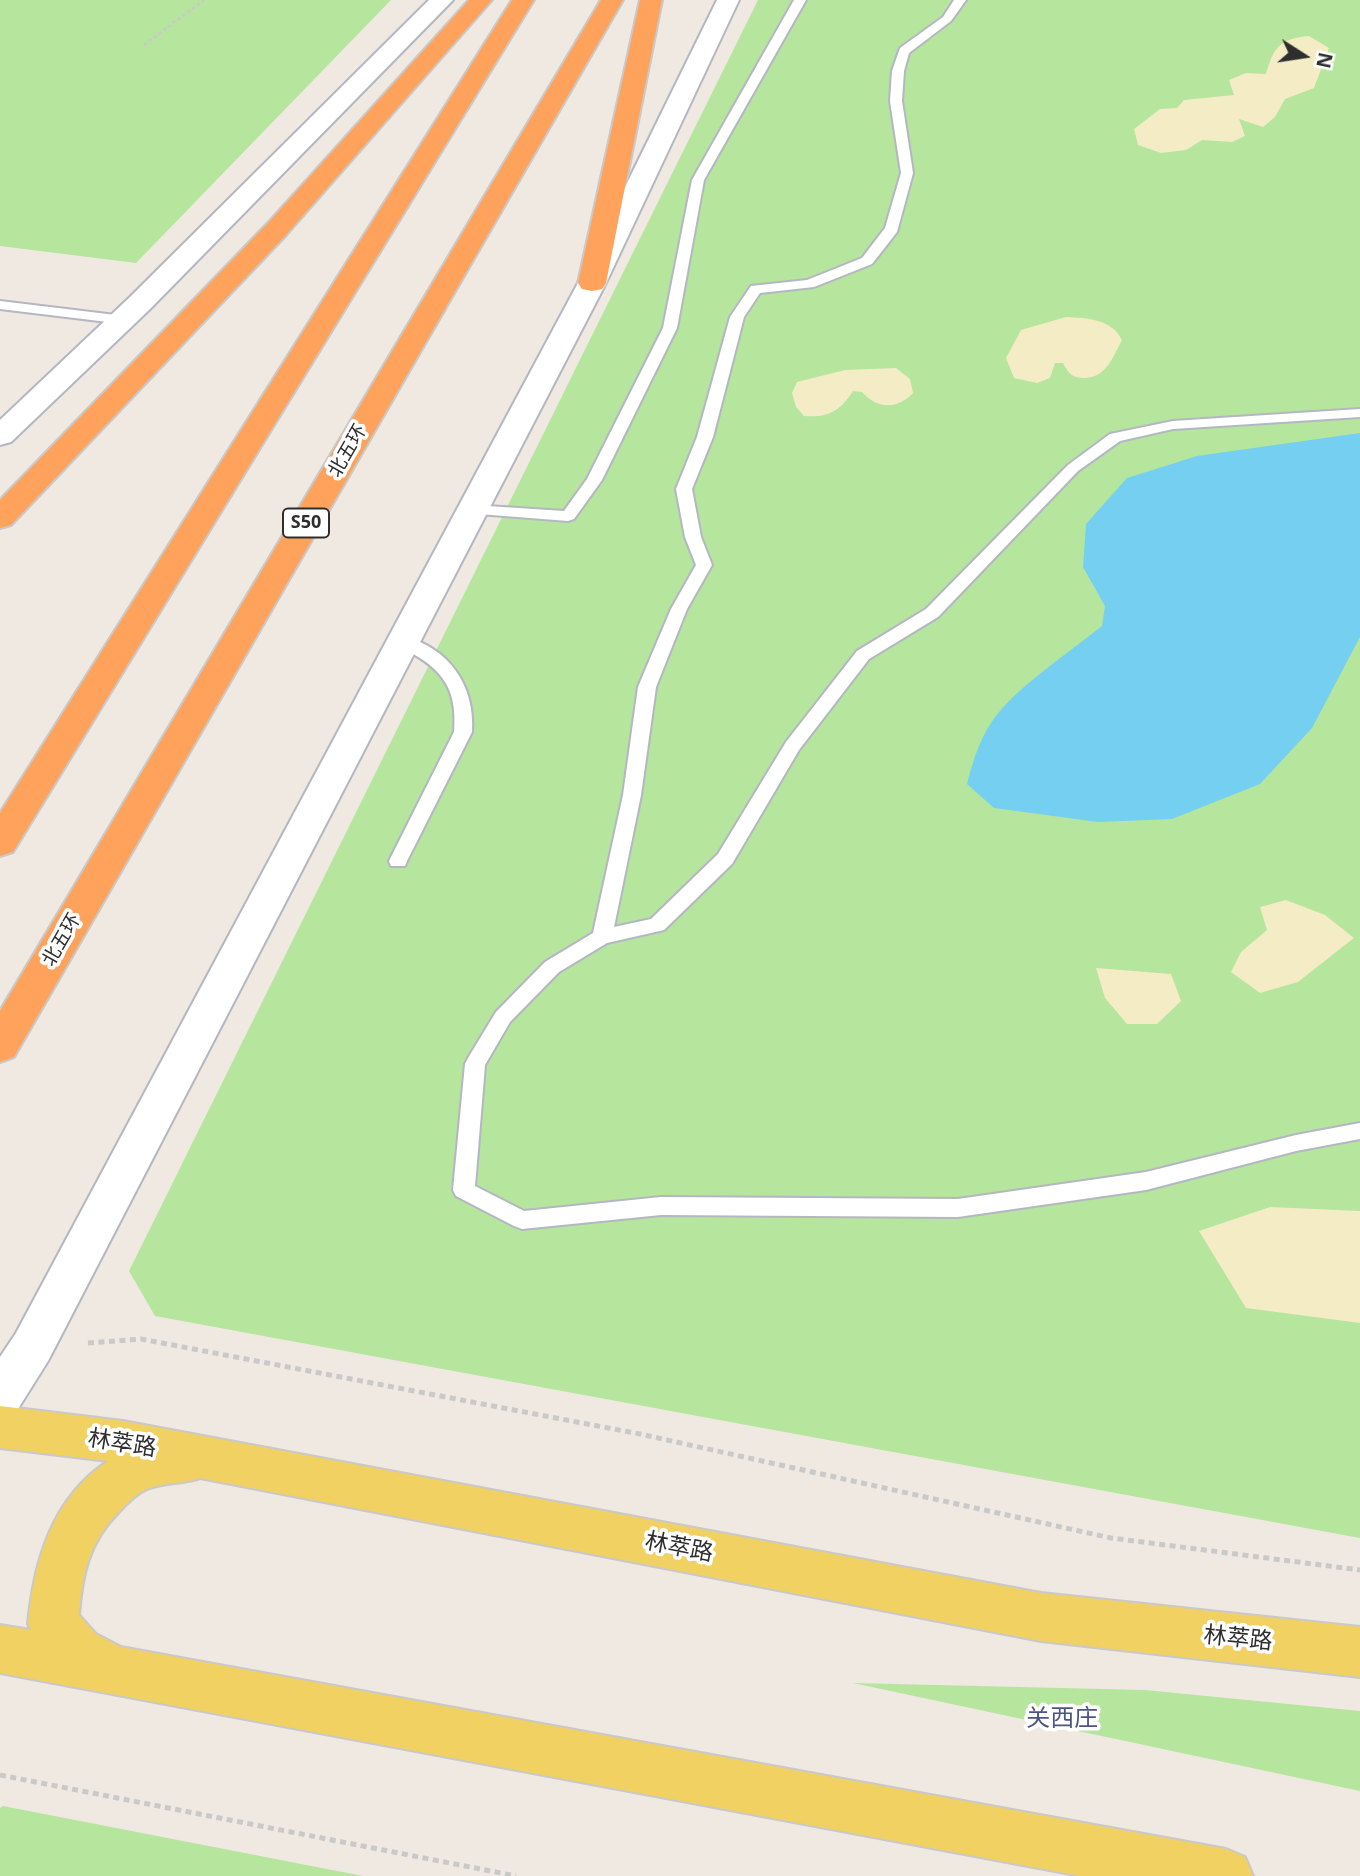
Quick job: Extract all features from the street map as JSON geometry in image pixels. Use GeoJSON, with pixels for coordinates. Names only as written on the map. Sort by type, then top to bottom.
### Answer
{"type":"FeatureCollection","features":[{"type":"Feature","properties":{"kind":"highway"},"geometry":{"type":"LineString","coordinates":[[0,518],[277,229],[481,0]]}},
{"type":"Feature","properties":{"kind":"highway"},"geometry":{"type":"LineString","coordinates":[[0,843],[523,0]]}},
{"type":"Feature","properties":{"kind":"highway","name":"北五环"},"geometry":{"type":"LineString","coordinates":[[0,1046],[612,0]]}},
{"type":"Feature","properties":{"kind":"highway"},"geometry":{"type":"LineString","coordinates":[[592,283],[651,0]]}},
{"type":"Feature","properties":{"kind":"main road","name":"林萃路"},"geometry":{"type":"LineString","coordinates":[[0,1427],[123,1442],[1041,1617],[1360,1652]]}},
{"type":"Feature","properties":{"kind":"main road"},"geometry":{"type":"LineString","coordinates":[[121,1670],[78,1651],[53,1624],[57,1585],[66,1547],[114,1481],[143,1468],[208,1459]]}},
{"type":"Feature","properties":{"kind":"main road"},"geometry":{"type":"LineString","coordinates":[[0,1649],[1226,1876]]}},
{"type":"Feature","properties":{"kind":"street"},"geometry":{"type":"LineString","coordinates":[[0,436],[124,320],[442,0]]}},
{"type":"Feature","properties":{"kind":"street"},"geometry":{"type":"LineString","coordinates":[[0,1397],[32,1347],[592,283],[728,0]]}},
{"type":"Feature","properties":{"kind":"lane"},"geometry":{"type":"LineString","coordinates":[[471,510],[568,516],[594,480],[670,328],[698,180],[800,0]]}},
{"type":"Feature","properties":{"kind":"lane"},"geometry":{"type":"LineString","coordinates":[[603,937],[632,795],[647,687],[679,609],[704,565],[693,537],[684,489],[705,437],[737,317],[756,289],[809,284],[867,261],[892,229],[907,173],[898,131],[898,71],[904,51],[947,19],[960,0]]}},
{"type":"Feature","properties":{"kind":"lane"},"geometry":{"type":"LineString","coordinates":[[0,305],[124,320]]}},
{"type":"Feature","properties":{"kind":"lane"},"geometry":{"type":"LineString","coordinates":[[1360,413],[1172,425],[1115,437],[1073,468],[932,613],[863,655],[792,746],[725,859],[677,906],[657,925],[603,937],[552,967],[503,1017],[475,1064],[464,1189],[522,1220],[661,1206],[958,1208],[1146,1181],[1296,1143],[1360,1131]]}},
{"type":"Feature","properties":{"kind":"lane"},"geometry":{"type":"LineString","coordinates":[[398,861],[463,732],[465,716],[463,699],[446,669],[419,649],[403,642]]}},
{"type":"Feature","properties":{"kind":"path"},"geometry":{"type":"LineString","coordinates":[[144,45],[204,0]]}},
{"type":"Feature","properties":{"kind":"path"},"geometry":{"type":"LineString","coordinates":[[32,1347],[141,1339],[640,1434],[1111,1538],[1360,1570]]}},
{"type":"Feature","properties":{"kind":"path"},"geometry":{"type":"LineString","coordinates":[[0,1775],[516,1876]]}},
{"type":"Feature","properties":{"kind":"green space"},"geometry":{"type":"Polygon","coordinates":[[[0,0],[391,0],[136,263],[0,246],[0,0]]]}},
{"type":"Feature","properties":{"kind":"green space"},"geometry":{"type":"Polygon","coordinates":[[[758,0],[1360,0],[1360,1538],[155,1316],[129,1271],[758,0]]]}},
{"type":"Feature","properties":{"kind":"green space"},"geometry":{"type":"Polygon","coordinates":[[[853,1683],[1145,1690],[1360,1711],[1360,1791],[853,1683]]]}},
{"type":"Feature","properties":{"kind":"green space"},"geometry":{"type":"Polygon","coordinates":[[[3,1806],[363,1876],[0,1876],[0,1808],[3,1806]]]}},
{"type":"Feature","properties":{"kind":"sand"},"geometry":{"type":"Polygon","coordinates":[[[1309,36],[1329,48],[1314,88],[1285,99],[1275,117],[1263,127],[1239,119],[1245,136],[1232,142],[1202,140],[1186,150],[1161,153],[1138,145],[1134,129],[1160,109],[1177,108],[1184,100],[1234,95],[1229,80],[1246,73],[1266,74],[1275,50],[1291,39],[1309,36]]]}},
{"type":"Feature","properties":{"kind":"sand"},"geometry":{"type":"Polygon","coordinates":[[[1066,317],[1098,321],[1118,333],[1122,340],[1108,365],[1092,377],[1073,376],[1063,363],[1055,363],[1050,378],[1037,383],[1014,378],[1006,358],[1021,330],[1066,317]]]}},
{"type":"Feature","properties":{"kind":"sand"},"geometry":{"type":"Polygon","coordinates":[[[896,368],[910,379],[913,393],[894,405],[874,402],[862,392],[853,391],[833,412],[820,416],[804,416],[796,407],[792,393],[797,382],[845,370],[896,368]]]}},
{"type":"Feature","properties":{"kind":"sand"},"geometry":{"type":"Polygon","coordinates":[[[1286,900],[1325,915],[1354,938],[1298,982],[1260,993],[1231,972],[1241,952],[1267,930],[1260,907],[1286,900]]]}},
{"type":"Feature","properties":{"kind":"sand"},"geometry":{"type":"Polygon","coordinates":[[[1096,968],[1171,974],[1181,1001],[1157,1024],[1127,1024],[1105,998],[1096,968]]]}},
{"type":"Feature","properties":{"kind":"sand"},"geometry":{"type":"Polygon","coordinates":[[[1270,1207],[1360,1211],[1360,1323],[1246,1308],[1199,1231],[1270,1207]]]}},
{"type":"Feature","properties":{"kind":"water"},"geometry":{"type":"Polygon","coordinates":[[[1360,433],[1360,637],[1312,728],[1260,784],[1172,819],[1098,822],[994,808],[967,784],[983,737],[1000,711],[1027,685],[1102,626],[1105,606],[1083,567],[1086,524],[1127,478],[1197,456],[1360,433]]]}},
{"type":"Feature","properties":{"kind":"district","name":"关西庄"},"geometry":{"type":"Point","coordinates":[1062,1719]}}]}
